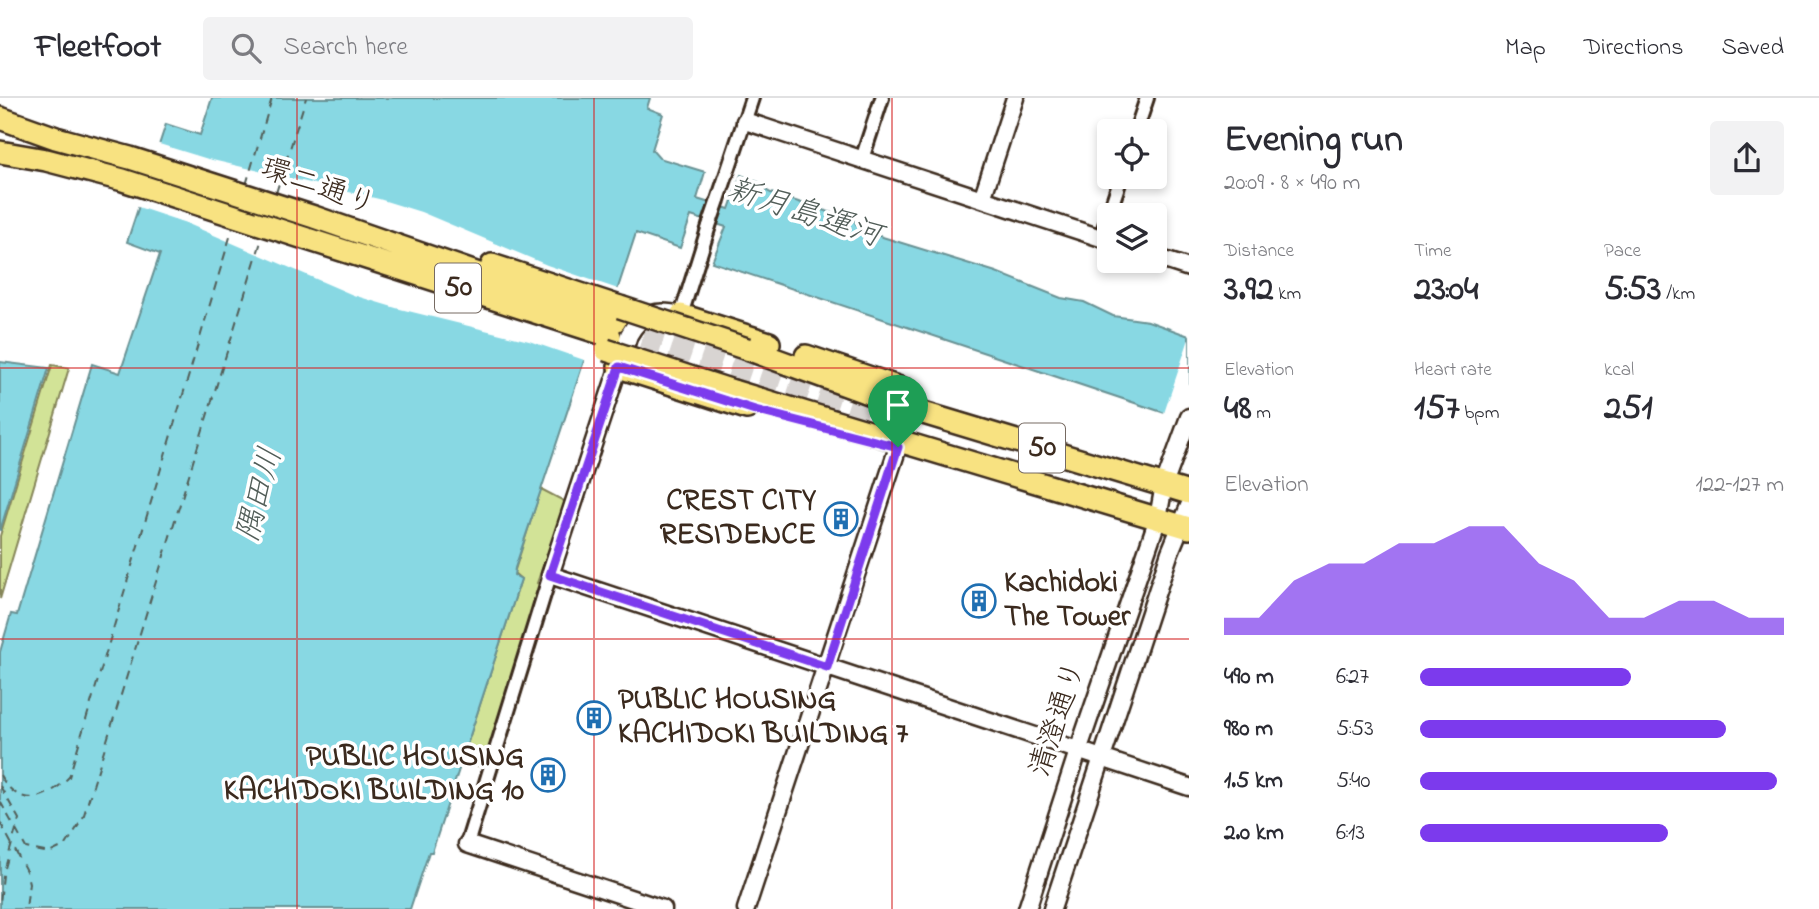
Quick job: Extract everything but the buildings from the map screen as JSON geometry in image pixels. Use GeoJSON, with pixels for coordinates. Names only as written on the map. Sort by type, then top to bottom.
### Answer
{"type":"FeatureCollection","features":[{"type":"Feature","properties":{"kind":"main road","name":"環二通り"},"geometry":{"type":"LineString","coordinates":[[0,118],[56,138],[130,158],[314,217],[613,329],[306,240],[122,180],[46,160],[0,152]]}},
{"type":"Feature","properties":{"kind":"main road","name":"50"},"geometry":{"type":"LineString","coordinates":[[314,217],[511,271],[747,349],[920,412],[1189,493]]}},
{"type":"Feature","properties":{"kind":"main road","name":"50"},"geometry":{"type":"LineString","coordinates":[[306,240],[496,314],[733,391],[1158,518],[1186,520]]}},
{"type":"Feature","properties":{"kind":"main road"},"geometry":{"type":"LineString","coordinates":[[681,315],[906,390],[920,412]]}},
{"type":"Feature","properties":{"kind":"main road"},"geometry":{"type":"LineString","coordinates":[[619,367],[755,410],[949,463],[993,470]]}},
{"type":"Feature","properties":{"kind":"main road"},"geometry":{"type":"LineString","coordinates":[[1107,503],[1121,491],[1118,471]]}},
{"type":"Feature","properties":{"kind":"street"},"geometry":{"type":"LineString","coordinates":[[663,909],[467,844],[550,575],[629,335],[635,325],[654,312],[664,310],[681,315],[752,98]]}},
{"type":"Feature","properties":{"kind":"street"},"geometry":{"type":"LineString","coordinates":[[862,159],[882,98]]}},
{"type":"Feature","properties":{"kind":"street"},"geometry":{"type":"LineString","coordinates":[[982,199],[1015,98]]}},
{"type":"Feature","properties":{"kind":"street"},"geometry":{"type":"LineString","coordinates":[[1140,119],[1147,98]]}},
{"type":"Feature","properties":{"kind":"street"},"geometry":{"type":"LineString","coordinates":[[745,121],[1097,237]]}},
{"type":"Feature","properties":{"kind":"street"},"geometry":{"type":"LineString","coordinates":[[1167,261],[1189,268]]}},
{"type":"Feature","properties":{"kind":"street","name":"清澄通り"},"geometry":{"type":"LineString","coordinates":[[1027,909],[1158,518],[1164,485],[1187,423]]}},
{"type":"Feature","properties":{"kind":"street"},"geometry":{"type":"LineString","coordinates":[[746,909],[898,447]]}},
{"type":"Feature","properties":{"kind":"street","name":"清澄通り"},"geometry":{"type":"LineString","coordinates":[[1052,909],[1186,520]]}},
{"type":"Feature","properties":{"kind":"street"},"geometry":{"type":"LineString","coordinates":[[550,575],[1189,787]]}},
{"type":"Feature","properties":{"kind":"green space"},"geometry":{"type":"Polygon","coordinates":[[[52,365],[69,368],[0,599],[0,536],[52,365]]]}},
{"type":"Feature","properties":{"kind":"green space"},"geometry":{"type":"Polygon","coordinates":[[[541,489],[566,502],[537,583],[543,586],[484,768],[462,760],[521,579],[514,573],[541,489]]]}},
{"type":"Feature","properties":{"kind":"water"},"geometry":{"type":"Polygon","coordinates":[[[212,98],[650,98],[647,108],[663,114],[652,150],[659,158],[705,172],[697,199],[729,209],[741,175],[758,182],[757,185],[771,193],[854,220],[858,227],[876,235],[996,272],[1061,298],[1084,302],[1113,316],[1148,321],[1189,336],[1189,421],[712,262],[726,227],[691,216],[680,248],[636,233],[611,309],[600,313],[515,568],[514,575],[521,579],[432,852],[429,852],[410,909],[0,909],[0,652],[11,614],[17,615],[92,364],[120,373],[160,254],[127,242],[166,124],[200,135],[212,98]]]}},
{"type":"Feature","properties":{"kind":"water"},"geometry":{"type":"Polygon","coordinates":[[[0,362],[49,368],[0,531],[0,362]]]}},
{"type":"Feature","properties":{"kind":"pier"},"geometry":{"type":"Polygon","coordinates":[[[156,143],[208,159],[379,199],[421,212],[547,265],[621,290],[613,311],[603,314],[587,361],[529,341],[353,295],[186,223],[135,206],[156,143]]]}},
{"type":"Feature","properties":{"kind":"pier"},"geometry":{"type":"Polygon","coordinates":[[[1189,339],[1189,424],[1163,416],[1189,339]]]}},
{"type":"Feature","properties":{"kind":"ferry route"},"geometry":{"type":"LineString","coordinates":[[246,185],[272,98]]}},
{"type":"Feature","properties":{"kind":"ferry route"},"geometry":{"type":"LineString","coordinates":[[276,193],[306,98]]}},
{"type":"Feature","properties":{"kind":"ferry route"},"geometry":{"type":"LineString","coordinates":[[0,775],[15,793],[33,798],[51,792],[69,777],[233,227]]}},
{"type":"Feature","properties":{"kind":"ferry route"},"geometry":{"type":"LineString","coordinates":[[0,801],[26,848],[49,853],[66,845],[83,818],[263,235]]}},
{"type":"Feature","properties":{"kind":"ferry route"},"geometry":{"type":"LineString","coordinates":[[0,786],[19,819],[3,875],[0,904]]}},
{"type":"Feature","properties":{"kind":"ferry route"},"geometry":{"type":"LineString","coordinates":[[0,822],[26,871],[29,883],[26,909]]}},
{"type":"Feature","properties":{"kind":"tunnel"},"geometry":{"type":"LineString","coordinates":[[615,321],[909,418]]}},
{"type":"Feature","properties":{"kind":"tunnel"},"geometry":{"type":"LineString","coordinates":[[610,336],[892,428]]}},
{"type":"Feature","properties":{"kind":"place","name":"CREST CITY RESIDENCE"},"geometry":{"type":"Point","coordinates":[841,519]}},
{"type":"Feature","properties":{"kind":"place","name":"Kachidoki The Tower"},"geometry":{"type":"Point","coordinates":[979,601]}},
{"type":"Feature","properties":{"kind":"place","name":"PUBLIC HOUSING KACHIDOKI BUILDING 7"},"geometry":{"type":"Point","coordinates":[594,718]}},
{"type":"Feature","properties":{"kind":"place","name":"PUBLIC HOUSING KACHIDOKI BUILDING 10"},"geometry":{"type":"Point","coordinates":[548,775]}},
{"type":"Feature","properties":{"kind":"route"},"geometry":{"type":"LineString","coordinates":[[619,367],[755,410],[898,447],[827,667],[550,575],[619,367]]}},
{"type":"Feature","properties":{"kind":"water label","name":"新月島運河"},"geometry":{"type":"Point","coordinates":[804,214]}},
{"type":"Feature","properties":{"kind":"water label","name":"隅田川"},"geometry":{"type":"Point","coordinates":[261,495]}}]}
